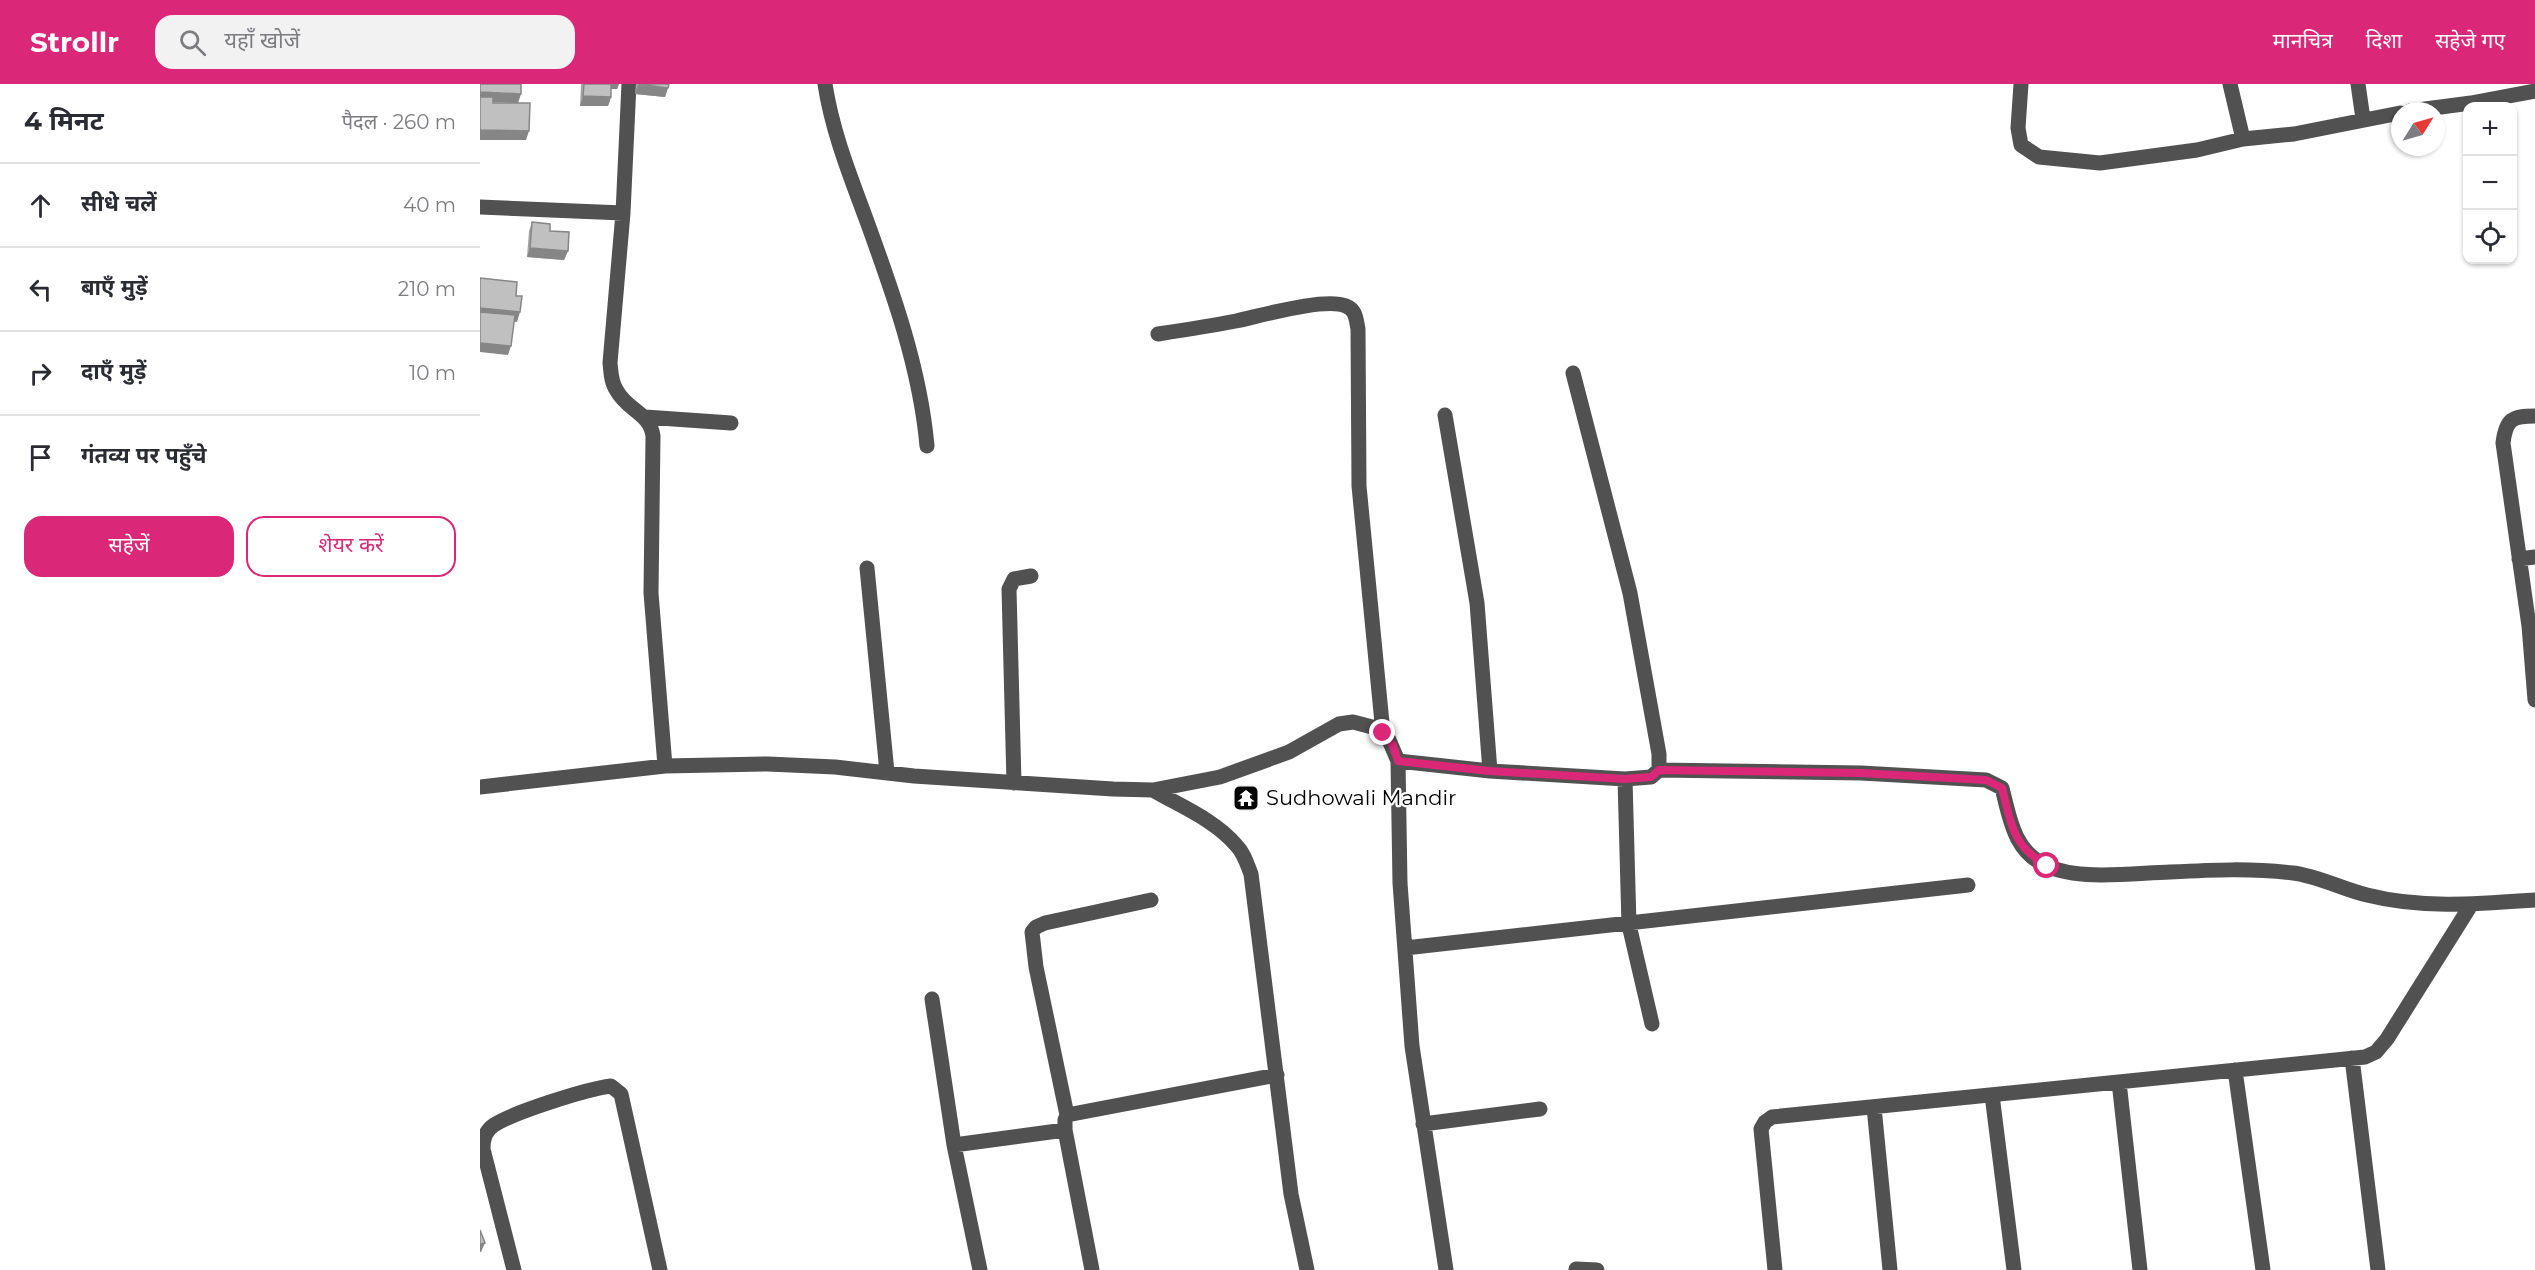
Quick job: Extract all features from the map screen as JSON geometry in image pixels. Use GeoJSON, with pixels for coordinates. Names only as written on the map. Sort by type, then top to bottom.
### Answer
{"type":"FeatureCollection","features":[{"type":"Feature","properties":{"kind":"street"},"geometry":{"type":"LineString","coordinates":[[628,84],[623,213],[610,363],[612,381],[617,392],[626,404],[645,417],[652,427],[651,592],[664,766]]}},
{"type":"Feature","properties":{"kind":"street"},"geometry":{"type":"LineString","coordinates":[[825,84],[839,144],[877,248],[907,342],[922,406],[927,446]]}},
{"type":"Feature","properties":{"kind":"street"},"geometry":{"type":"LineString","coordinates":[[2021,84],[2019,138],[2021,145],[2039,157],[2100,163],[2197,150],[2243,139],[2294,134],[2391,114]]}},
{"type":"Feature","properties":{"kind":"street"},"geometry":{"type":"LineString","coordinates":[[2230,84],[2243,139]]}},
{"type":"Feature","properties":{"kind":"street"},"geometry":{"type":"LineString","coordinates":[[2358,84],[2363,119]]}},
{"type":"Feature","properties":{"kind":"street"},"geometry":{"type":"LineString","coordinates":[[2445,106],[2471,103],[2500,90],[2535,91]]}},
{"type":"Feature","properties":{"kind":"street"},"geometry":{"type":"LineString","coordinates":[[480,207],[623,213]]}},
{"type":"Feature","properties":{"kind":"street"},"geometry":{"type":"LineString","coordinates":[[1158,334],[1234,322],[1299,308],[1335,304],[1351,308],[1355,315],[1358,329],[1359,486],[1383,733]]}},
{"type":"Feature","properties":{"kind":"street"},"geometry":{"type":"LineString","coordinates":[[1573,373],[1630,593],[1659,754],[1659,770]]}},
{"type":"Feature","properties":{"kind":"street"},"geometry":{"type":"LineString","coordinates":[[1445,415],[1477,603],[1490,771]]}},
{"type":"Feature","properties":{"kind":"street"},"geometry":{"type":"LineString","coordinates":[[2535,416],[2520,416],[2511,420],[2506,426],[2503,443],[2529,626],[2535,700]]}},
{"type":"Feature","properties":{"kind":"street"},"geometry":{"type":"LineString","coordinates":[[645,417],[731,423]]}},
{"type":"Feature","properties":{"kind":"street"},"geometry":{"type":"LineString","coordinates":[[2519,559],[2535,557]]}},
{"type":"Feature","properties":{"kind":"street"},"geometry":{"type":"LineString","coordinates":[[867,568],[887,772]]}},
{"type":"Feature","properties":{"kind":"street"},"geometry":{"type":"LineString","coordinates":[[1014,783],[1009,589],[1014,579],[1031,576]]}},
{"type":"Feature","properties":{"kind":"street"},"geometry":{"type":"LineString","coordinates":[[480,787],[664,766],[768,764],[1014,783],[1153,790],[1220,777],[1289,752],[1339,724],[1353,722],[1366,724],[1383,733],[1393,746],[1398,761],[1400,873],[1412,1046],[1446,1270]]}},
{"type":"Feature","properties":{"kind":"street"},"geometry":{"type":"LineString","coordinates":[[1398,761],[1490,771],[1625,779],[1651,777],[1659,770],[1861,773],[1986,780],[2002,788],[2013,834],[2025,851],[2047,866],[2065,872],[2104,874],[2237,870],[2292,873],[2307,875],[2367,895],[2389,899],[2471,905],[2535,900]]}},
{"type":"Feature","properties":{"kind":"street"},"geometry":{"type":"LineString","coordinates":[[1625,779],[1629,925],[1652,1024]]}},
{"type":"Feature","properties":{"kind":"street"},"geometry":{"type":"LineString","coordinates":[[1153,790],[1209,822],[1237,845],[1245,857],[1254,882],[1291,1194],[1307,1270]]}},
{"type":"Feature","properties":{"kind":"street"},"geometry":{"type":"LineString","coordinates":[[1405,948],[1629,925],[1968,885]]}},
{"type":"Feature","properties":{"kind":"street"},"geometry":{"type":"LineString","coordinates":[[1092,1270],[1036,967],[1032,932],[1038,925],[1045,923],[1151,900]]}},
{"type":"Feature","properties":{"kind":"street"},"geometry":{"type":"LineString","coordinates":[[1774,1270],[1761,1128],[1772,1118],[2365,1057],[2376,1052],[2387,1039],[2471,905]]}},
{"type":"Feature","properties":{"kind":"street"},"geometry":{"type":"LineString","coordinates":[[932,999],[954,1145],[980,1270]]}},
{"type":"Feature","properties":{"kind":"street"},"geometry":{"type":"LineString","coordinates":[[2352,1058],[2378,1270]]}},
{"type":"Feature","properties":{"kind":"street"},"geometry":{"type":"LineString","coordinates":[[2235,1070],[2263,1270]]}},
{"type":"Feature","properties":{"kind":"street"},"geometry":{"type":"LineString","coordinates":[[954,1145],[1066,1123],[1277,1075]]}},
{"type":"Feature","properties":{"kind":"street"},"geometry":{"type":"LineString","coordinates":[[2119,1082],[2140,1270]]}},
{"type":"Feature","properties":{"kind":"street"},"geometry":{"type":"LineString","coordinates":[[514,1270],[483,1149],[485,1134],[493,1125],[517,1114],[611,1086],[621,1094],[660,1270]]}},
{"type":"Feature","properties":{"kind":"street"},"geometry":{"type":"LineString","coordinates":[[1992,1095],[2013,1270]]}},
{"type":"Feature","properties":{"kind":"street"},"geometry":{"type":"LineString","coordinates":[[1874,1107],[1890,1270]]}},
{"type":"Feature","properties":{"kind":"street"},"geometry":{"type":"LineString","coordinates":[[1423,1124],[1540,1109]]}},
{"type":"Feature","properties":{"kind":"street"},"geometry":{"type":"LineString","coordinates":[[1576,1269],[1597,1270]]}},
{"type":"Feature","properties":{"kind":"building"},"geometry":{"type":"Polygon","coordinates":[[[480,84],[521,84],[521,94],[480,92],[480,84]]]}},
{"type":"Feature","properties":{"kind":"building"},"geometry":{"type":"Polygon","coordinates":[[[584,84],[611,84],[611,97],[583,96],[584,84]]]}},
{"type":"Feature","properties":{"kind":"building"},"geometry":{"type":"Polygon","coordinates":[[[638,84],[669,84],[668,88],[638,84]]]}},
{"type":"Feature","properties":{"kind":"building"},"geometry":{"type":"Polygon","coordinates":[[[480,97],[493,97],[493,103],[530,103],[529,131],[480,130],[480,97]]]}},
{"type":"Feature","properties":{"kind":"building"},"geometry":{"type":"Polygon","coordinates":[[[532,222],[550,224],[550,231],[569,232],[568,251],[530,248],[532,222]]]}},
{"type":"Feature","properties":{"kind":"building"},"geometry":{"type":"Polygon","coordinates":[[[480,278],[517,282],[516,296],[522,296],[520,312],[480,308],[480,278]]]}},
{"type":"Feature","properties":{"kind":"building"},"geometry":{"type":"Polygon","coordinates":[[[480,312],[515,315],[511,346],[480,343],[480,312]]]}},
{"type":"Feature","properties":{"kind":"building"},"geometry":{"type":"Polygon","coordinates":[[[480,1230],[485,1243],[480,1244],[480,1230]]]}},
{"type":"Feature","properties":{"kind":"place","name":"Sudhowali Mandir"},"geometry":{"type":"Point","coordinates":[1246,798]}},
{"type":"Feature","properties":{"kind":"route"},"geometry":{"type":"LineString","coordinates":[[1383,733],[1393,746],[1398,761],[1490,771],[1625,779],[1651,777],[1659,770],[1861,773],[1986,780],[1995,782],[2002,788],[2013,834],[2021,846],[2030,856],[2047,866]]}}]}
